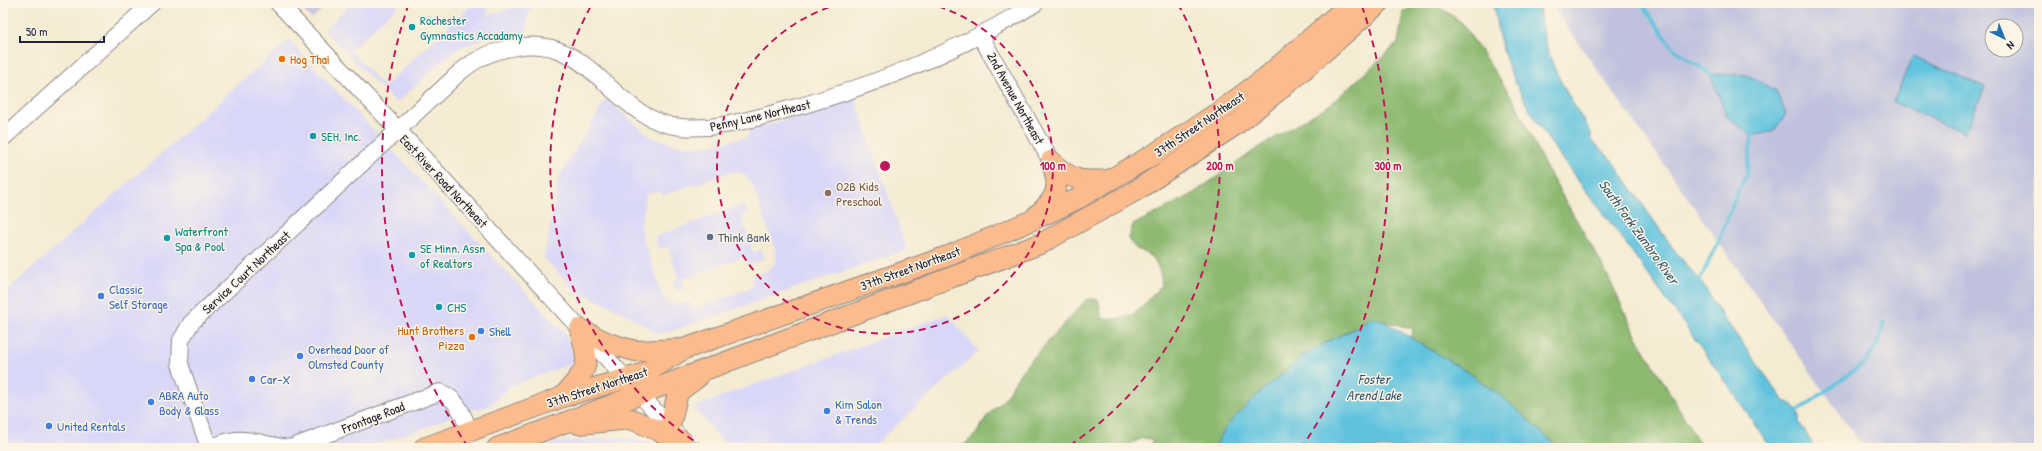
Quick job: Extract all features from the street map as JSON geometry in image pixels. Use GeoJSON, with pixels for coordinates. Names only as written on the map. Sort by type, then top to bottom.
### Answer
{"type":"FeatureCollection","features":[{"type":"Feature","properties":{"kind":"main road","name":"37th Street Northeast"},"geometry":{"type":"LineString","coordinates":[[424,448],[563,397],[645,373],[684,349],[948,256],[1001,234],[1077,199],[1156,154],[1219,112],[1265,78],[1351,3]]}},
{"type":"Feature","properties":{"kind":"main road","name":"37th Street Northeast"},"geometry":{"type":"LineString","coordinates":[[497,448],[1007,258],[1040,244],[1087,220],[1137,190],[1237,124],[1293,79],[1379,3]]}},
{"type":"Feature","properties":{"kind":"main road"},"geometry":{"type":"LineString","coordinates":[[1051,161],[1068,176],[1076,180],[1111,180]]}},
{"type":"Feature","properties":{"kind":"main road"},"geometry":{"type":"LineString","coordinates":[[1001,234],[1036,215],[1052,199],[1058,178],[1051,161]]}},
{"type":"Feature","properties":{"kind":"main road"},"geometry":{"type":"LineString","coordinates":[[580,329],[608,343],[635,351],[684,349]]}},
{"type":"Feature","properties":{"kind":"main road"},"geometry":{"type":"LineString","coordinates":[[563,397],[585,370],[587,364],[587,352],[580,329]]}},
{"type":"Feature","properties":{"kind":"main road"},"geometry":{"type":"LineString","coordinates":[[670,426],[678,392],[713,367]]}},
{"type":"Feature","properties":{"kind":"main road"},"geometry":{"type":"LineString","coordinates":[[563,424],[588,424],[631,420],[686,444]]}},
{"type":"Feature","properties":{"kind":"street"},"geometry":{"type":"LineString","coordinates":[[3,138],[152,3]]}},
{"type":"Feature","properties":{"kind":"street","name":"East River Road Northeast"},"geometry":{"type":"LineString","coordinates":[[278,3],[398,130],[686,444]]}},
{"type":"Feature","properties":{"kind":"street","name":"Penny Lane Northeast"},"geometry":{"type":"LineString","coordinates":[[398,130],[470,64],[494,52],[523,46],[538,46],[567,53],[596,73],[628,106],[641,114],[666,125],[695,128],[731,124],[832,97],[906,69],[980,35],[1036,3]]}},
{"type":"Feature","properties":{"kind":"street","name":"2nd Avenue Northeast"},"geometry":{"type":"LineString","coordinates":[[980,35],[1051,161]]}},
{"type":"Feature","properties":{"kind":"street","name":"Service Court Northeast"},"geometry":{"type":"LineString","coordinates":[[209,448],[180,364],[180,347],[186,331],[198,316],[398,130]]}},
{"type":"Feature","properties":{"kind":"street","name":"Frontage Road"},"geometry":{"type":"LineString","coordinates":[[209,448],[227,441],[242,440],[276,447],[290,448],[440,392],[449,396],[455,402],[470,432]]}},
{"type":"Feature","properties":{"kind":"shaded area"},"geometry":{"type":"Polygon","coordinates":[[[296,3],[329,3],[312,19],[296,3]]]}},
{"type":"Feature","properties":{"kind":"shaded area"},"geometry":{"type":"Polygon","coordinates":[[[352,3],[401,3],[350,50],[384,87],[474,3],[488,3],[488,15],[511,8],[517,3],[537,3],[529,10],[526,39],[506,40],[507,33],[490,36],[460,48],[450,54],[396,103],[324,30],[352,3]]]}},
{"type":"Feature","properties":{"kind":"shaded area"},"geometry":{"type":"Polygon","coordinates":[[[1554,3],[2039,3],[2039,448],[1864,448],[1553,7],[1554,3]]]}},
{"type":"Feature","properties":{"kind":"shaded area"},"geometry":{"type":"Polygon","coordinates":[[[289,40],[565,334],[570,345],[573,363],[509,387],[492,404],[483,408],[461,412],[424,428],[366,448],[3,448],[3,294],[289,40]]]}},
{"type":"Feature","properties":{"kind":"shaded area"},"geometry":{"type":"Polygon","coordinates":[[[854,95],[907,250],[659,334],[621,311],[576,291],[544,258],[560,175],[606,99],[651,137],[674,144],[692,146],[710,145],[748,137],[748,132],[854,95]],[[731,172],[663,195],[659,191],[646,194],[640,230],[663,297],[669,303],[677,304],[690,302],[693,310],[753,287],[751,280],[753,277],[771,268],[776,261],[777,255],[752,184],[745,175],[737,172],[731,172]]]}},
{"type":"Feature","properties":{"kind":"shaded area"},"geometry":{"type":"Polygon","coordinates":[[[745,204],[748,213],[741,215],[753,252],[762,250],[764,259],[748,265],[744,256],[681,280],[684,288],[678,291],[674,288],[673,281],[679,279],[668,247],[658,248],[655,237],[745,204]]]}},
{"type":"Feature","properties":{"kind":"shaded area"},"geometry":{"type":"Polygon","coordinates":[[[948,314],[979,351],[871,448],[728,448],[693,407],[948,314]]]}},
{"type":"Feature","properties":{"kind":"shaded area"},"geometry":{"type":"Polygon","coordinates":[[[622,437],[650,442],[655,448],[540,448],[555,442],[622,437]]]}},
{"type":"Feature","properties":{"kind":"green space"},"geometry":{"type":"Polygon","coordinates":[[[1418,3],[1437,5],[1462,23],[1516,104],[1544,164],[1603,266],[1633,330],[1702,448],[1559,448],[1505,399],[1469,373],[1410,338],[1414,329],[1372,318],[1303,356],[1255,397],[1227,426],[1214,448],[1154,448],[1151,439],[1142,438],[1123,448],[961,448],[976,434],[989,414],[1005,398],[1022,370],[1087,299],[1098,299],[1102,318],[1123,318],[1136,312],[1142,307],[1162,285],[1156,262],[1131,243],[1129,238],[1133,225],[1191,195],[1258,148],[1331,104],[1398,43],[1403,12],[1418,3]]]}},
{"type":"Feature","properties":{"kind":"water","name":"South Fork Zumbro River"},"geometry":{"type":"Polygon","coordinates":[[[1494,3],[1539,3],[1544,39],[1549,55],[1572,102],[1591,133],[1591,139],[1611,159],[1675,251],[1704,285],[1716,307],[1784,401],[1792,404],[1800,417],[1799,422],[1815,448],[1771,448],[1717,369],[1542,130],[1524,100],[1510,69],[1499,37],[1494,3]]]}},
{"type":"Feature","properties":{"kind":"water"},"geometry":{"type":"Polygon","coordinates":[[[1913,56],[1985,87],[1965,133],[1893,102],[1913,56]]]}},
{"type":"Feature","properties":{"kind":"water"},"geometry":{"type":"Polygon","coordinates":[[[1710,74],[1748,75],[1776,91],[1786,114],[1774,131],[1752,136],[1727,116],[1710,74]]]}},
{"type":"Feature","properties":{"kind":"water","name":"Foster Arend Lake"},"geometry":{"type":"Polygon","coordinates":[[[1370,318],[1377,318],[1388,324],[1469,373],[1505,399],[1559,448],[1214,448],[1227,426],[1236,416],[1255,397],[1303,356],[1332,339],[1354,329],[1370,318]]]}},
{"type":"Feature","properties":{"kind":"waterway"},"geometry":{"type":"LineString","coordinates":[[1641,3],[1674,49],[1710,74]]}},
{"type":"Feature","properties":{"kind":"waterway"},"geometry":{"type":"LineString","coordinates":[[1698,284],[1722,233],[1733,203],[1747,173],[1752,136]]}},
{"type":"Feature","properties":{"kind":"waterway"},"geometry":{"type":"LineString","coordinates":[[1794,414],[1867,361],[1878,342],[1884,322]]}},
{"type":"Feature","properties":{"kind":"place","name":"Rochester Gymnastics Accadamy"},"geometry":{"type":"Point","coordinates":[412,27]}},
{"type":"Feature","properties":{"kind":"place","name":"Hog Thai"},"geometry":{"type":"Point","coordinates":[282,59]}},
{"type":"Feature","properties":{"kind":"place","name":"SEH, Inc."},"geometry":{"type":"Point","coordinates":[313,136]}},
{"type":"Feature","properties":{"kind":"place","name":"O2B Kids Preschool"},"geometry":{"type":"Point","coordinates":[828,193]}},
{"type":"Feature","properties":{"kind":"place","name":"Think Bank"},"geometry":{"type":"Point","coordinates":[710,237]}},
{"type":"Feature","properties":{"kind":"place","name":"Waterfront Spa & Pool"},"geometry":{"type":"Point","coordinates":[167,238]}},
{"type":"Feature","properties":{"kind":"place","name":"SE Minn. Assn of Realtors"},"geometry":{"type":"Point","coordinates":[412,255]}},
{"type":"Feature","properties":{"kind":"place","name":"Classic Self Storage"},"geometry":{"type":"Point","coordinates":[101,296]}},
{"type":"Feature","properties":{"kind":"place","name":"CHS"},"geometry":{"type":"Point","coordinates":[439,307]}},
{"type":"Feature","properties":{"kind":"place","name":"Shell"},"geometry":{"type":"Point","coordinates":[481,331]}},
{"type":"Feature","properties":{"kind":"place","name":"Hunt Brothers Pizza"},"geometry":{"type":"Point","coordinates":[472,337]}},
{"type":"Feature","properties":{"kind":"place","name":"Overhead Door of Olmsted County"},"geometry":{"type":"Point","coordinates":[300,356]}},
{"type":"Feature","properties":{"kind":"place","name":"Car-X"},"geometry":{"type":"Point","coordinates":[252,379]}},
{"type":"Feature","properties":{"kind":"place","name":"ABRA Auto Body & Glass"},"geometry":{"type":"Point","coordinates":[151,402]}},
{"type":"Feature","properties":{"kind":"place","name":"Kim Salon & Trends"},"geometry":{"type":"Point","coordinates":[827,411]}},
{"type":"Feature","properties":{"kind":"place","name":"United Rentals"},"geometry":{"type":"Point","coordinates":[49,426]}}]}
